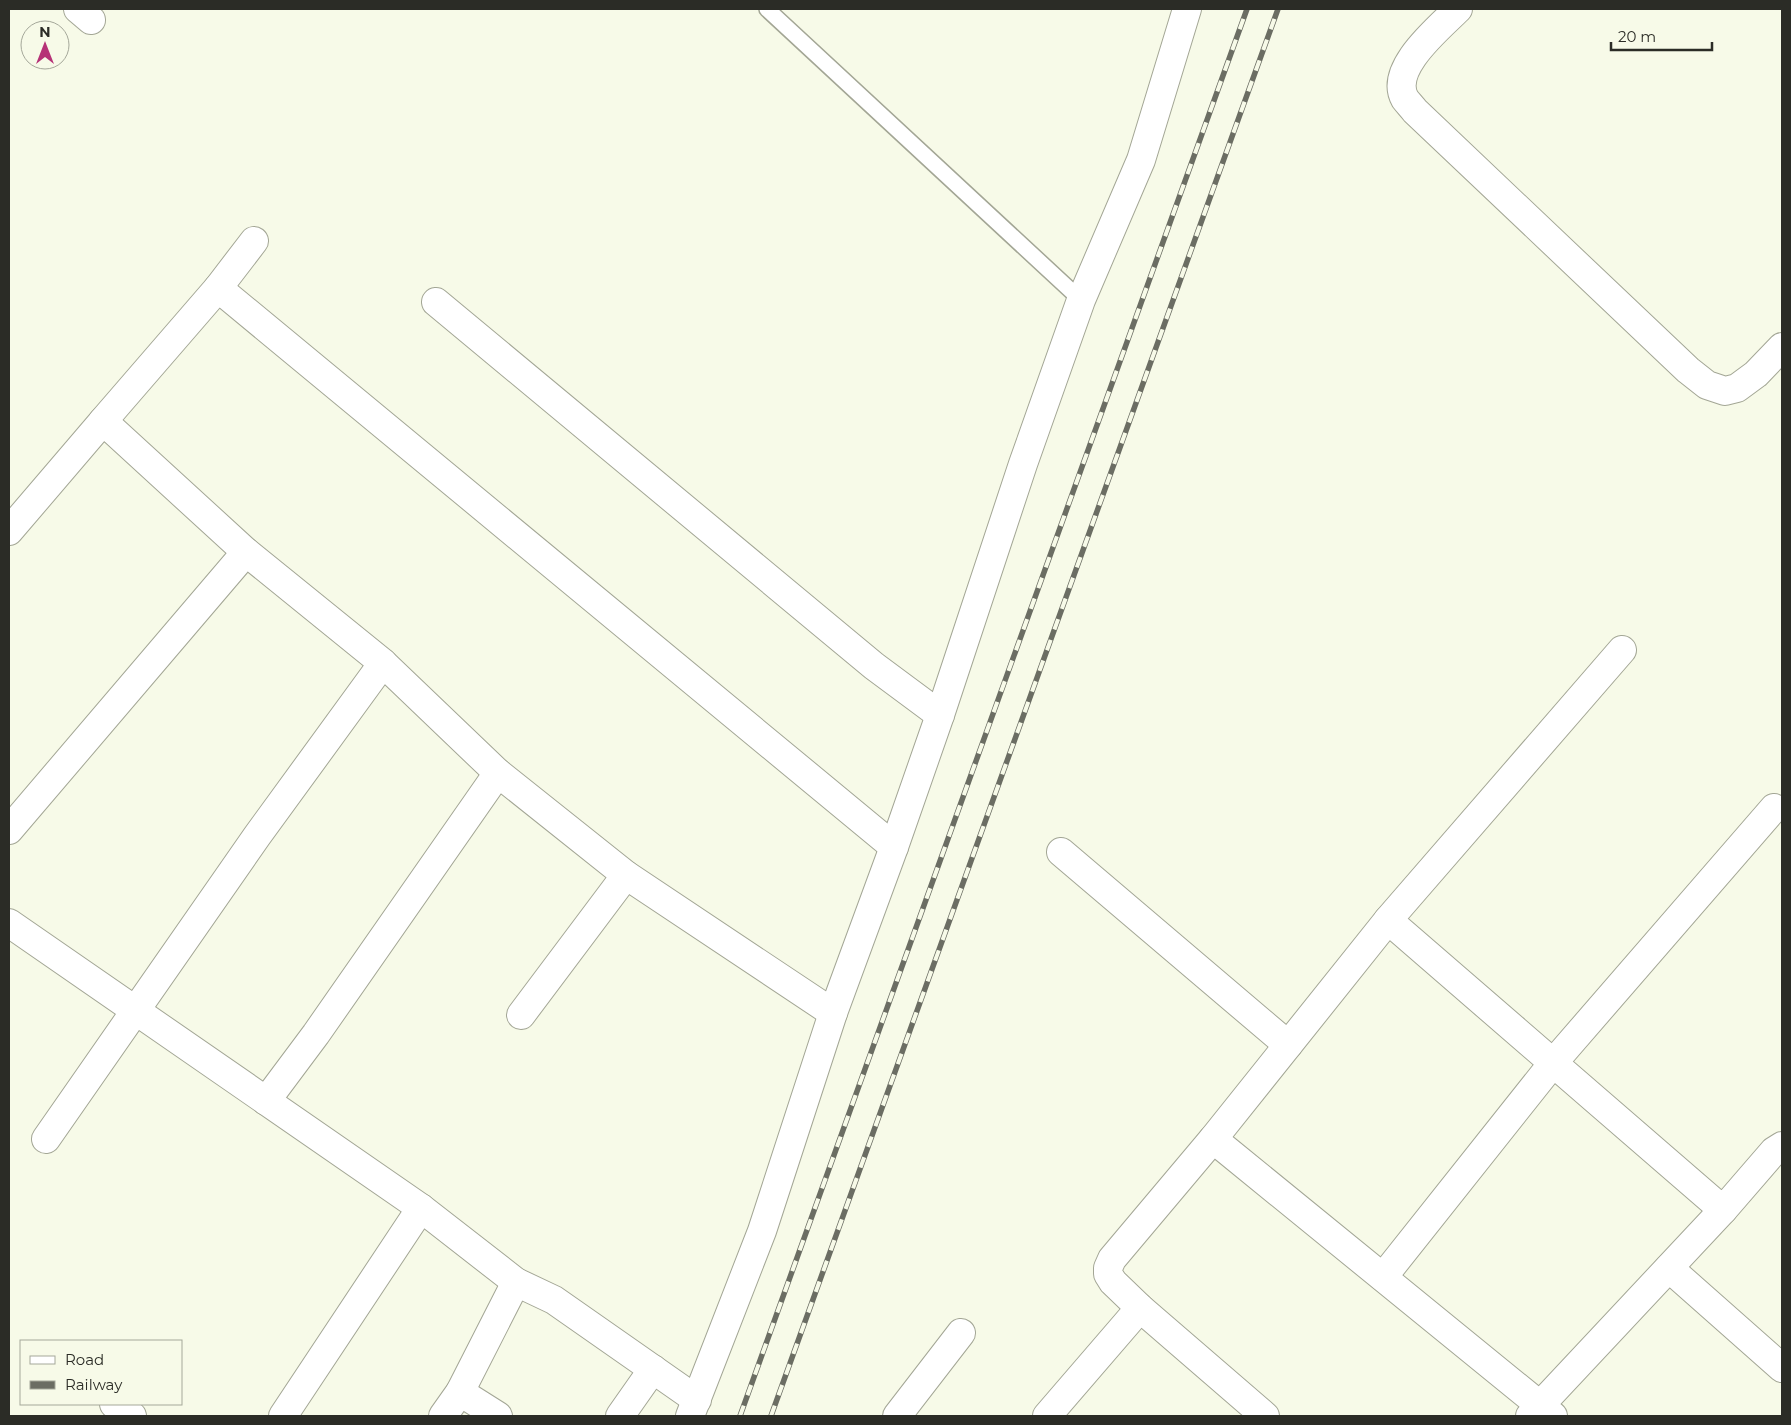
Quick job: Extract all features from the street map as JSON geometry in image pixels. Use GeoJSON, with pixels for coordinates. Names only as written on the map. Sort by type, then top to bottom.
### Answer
{"type":"FeatureCollection","features":[{"type":"Feature","properties":{"kind":"street"},"geometry":{"type":"LineString","coordinates":[[9,923],[421,1208],[516,1282],[554,1300],[653,1369],[694,1408],[762,1231],[833,1013],[940,715],[1023,464],[1080,300],[1141,160],[1187,9]]}},
{"type":"Feature","properties":{"kind":"street"},"geometry":{"type":"LineString","coordinates":[[1458,9],[1410,59],[1404,70],[1402,87],[1405,98],[1415,111],[1681,363],[1707,385],[1725,391],[1737,388],[1756,374],[1782,346]]}},
{"type":"Feature","properties":{"kind":"street"},"geometry":{"type":"LineString","coordinates":[[9,531],[218,288],[254,241]]}},
{"type":"Feature","properties":{"kind":"street"},"geometry":{"type":"LineString","coordinates":[[218,288],[894,847]]}},
{"type":"Feature","properties":{"kind":"street"},"geometry":{"type":"LineString","coordinates":[[436,302],[874,666],[940,715]]}},
{"type":"Feature","properties":{"kind":"street"},"geometry":{"type":"LineString","coordinates":[[103,421],[246,552],[383,663],[498,773],[626,875],[833,1013]]}},
{"type":"Feature","properties":{"kind":"street"},"geometry":{"type":"LineString","coordinates":[[9,830],[246,552]]}},
{"type":"Feature","properties":{"kind":"street"},"geometry":{"type":"LineString","coordinates":[[1265,1416],[1140,1308],[1113,1282],[1108,1274],[1108,1268],[1112,1259],[1213,1139],[1388,920],[1622,650]]}},
{"type":"Feature","properties":{"kind":"street"},"geometry":{"type":"LineString","coordinates":[[46,1139],[257,836],[383,663]]}},
{"type":"Feature","properties":{"kind":"street"},"geometry":{"type":"LineString","coordinates":[[266,1101],[316,1034],[498,773]]}},
{"type":"Feature","properties":{"kind":"street"},"geometry":{"type":"LineString","coordinates":[[1383,1277],[1553,1063],[1774,808]]}},
{"type":"Feature","properties":{"kind":"street"},"geometry":{"type":"LineString","coordinates":[[1061,852],[1288,1045]]}},
{"type":"Feature","properties":{"kind":"street"},"geometry":{"type":"LineString","coordinates":[[521,1016],[626,875]]}},
{"type":"Feature","properties":{"kind":"street"},"geometry":{"type":"LineString","coordinates":[[1388,920],[1723,1210]]}},
{"type":"Feature","properties":{"kind":"street"},"geometry":{"type":"LineString","coordinates":[[1213,1139],[1383,1277],[1541,1412],[1774,1151],[1782,1146]]}},
{"type":"Feature","properties":{"kind":"street"},"geometry":{"type":"LineString","coordinates":[[283,1416],[421,1208]]}},
{"type":"Feature","properties":{"kind":"street"},"geometry":{"type":"LineString","coordinates":[[1669,1268],[1782,1368]]}},
{"type":"Feature","properties":{"kind":"street"},"geometry":{"type":"LineString","coordinates":[[443,1416],[460,1392],[516,1282]]}},
{"type":"Feature","properties":{"kind":"street"},"geometry":{"type":"LineString","coordinates":[[1047,1416],[1140,1308]]}},
{"type":"Feature","properties":{"kind":"street"},"geometry":{"type":"LineString","coordinates":[[897,1416],[960,1333]]}},
{"type":"Feature","properties":{"kind":"street"},"geometry":{"type":"LineString","coordinates":[[620,1416],[653,1369]]}},
{"type":"Feature","properties":{"kind":"street"},"geometry":{"type":"LineString","coordinates":[[460,1392],[498,1416]]}},
{"type":"Feature","properties":{"kind":"street"},"geometry":{"type":"LineString","coordinates":[[116,1405],[132,1416]]}},
{"type":"Feature","properties":{"kind":"lane"},"geometry":{"type":"LineString","coordinates":[[768,9],[1080,300]]}},
{"type":"Feature","properties":{"kind":"railway"},"geometry":{"type":"LineString","coordinates":[[740,1416],[1247,9]]}},
{"type":"Feature","properties":{"kind":"railway"},"geometry":{"type":"LineString","coordinates":[[771,1416],[1278,9]]}}]}
